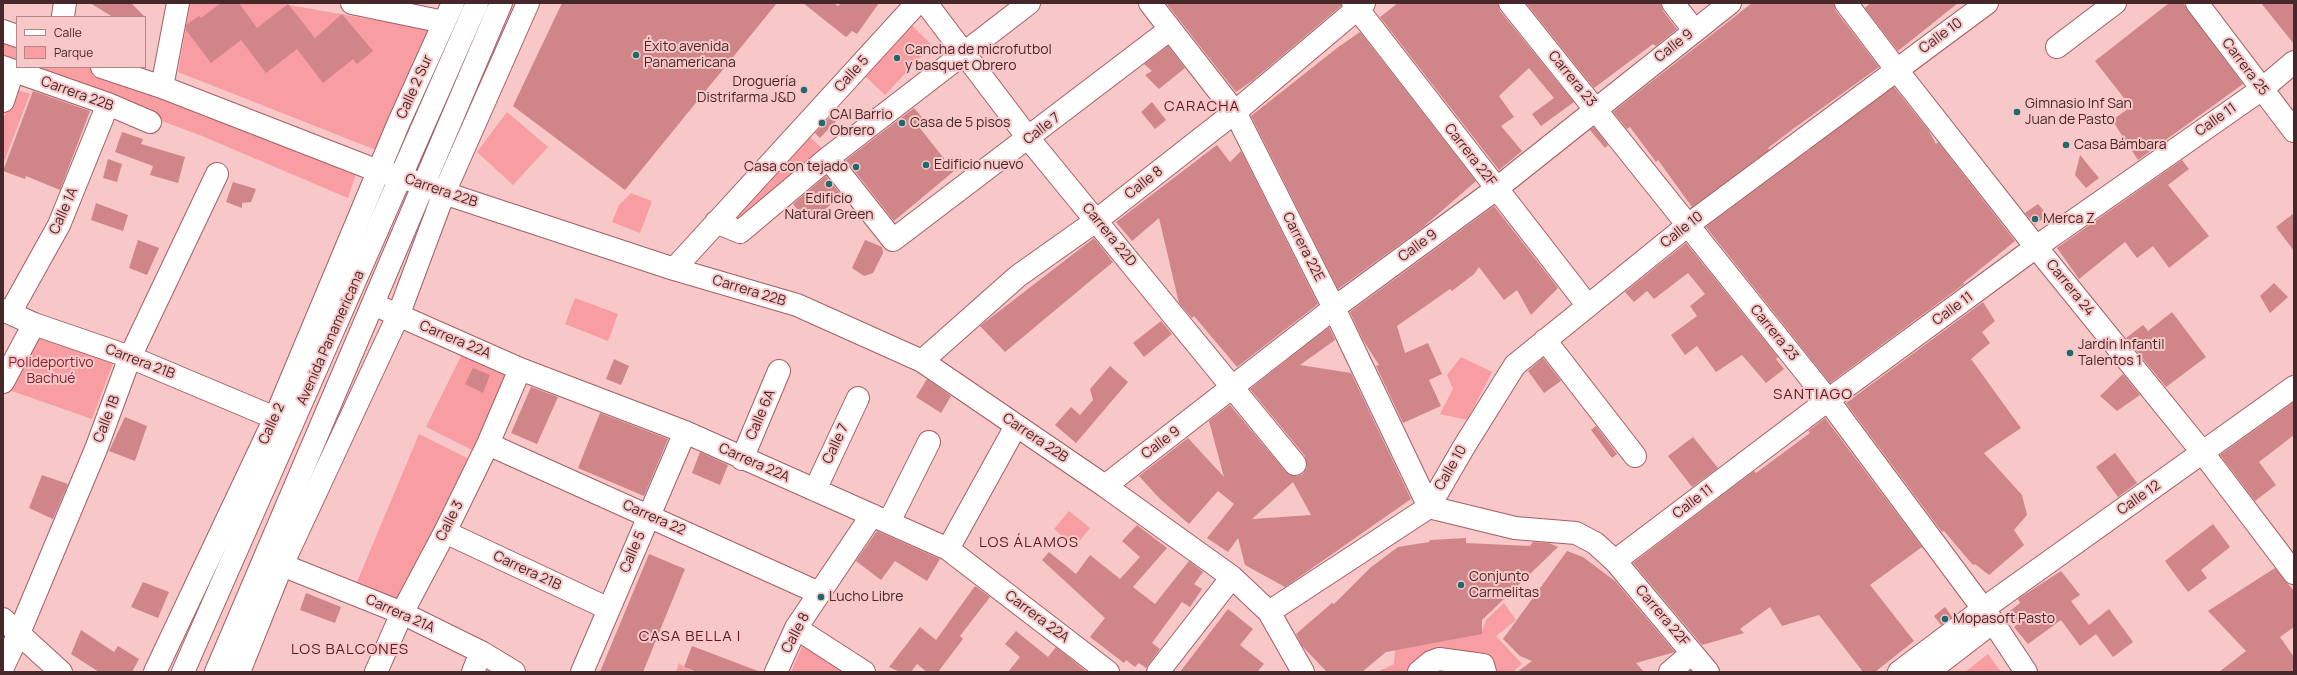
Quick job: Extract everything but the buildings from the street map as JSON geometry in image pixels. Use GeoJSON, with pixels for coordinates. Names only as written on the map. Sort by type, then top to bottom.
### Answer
{"type":"FeatureCollection","features":[{"type":"Feature","properties":{"kind":"street"},"geometry":{"type":"LineString","coordinates":[[162,86],[178,3]]}},
{"type":"Feature","properties":{"kind":"street"},"geometry":{"type":"LineString","coordinates":[[352,3],[448,13]]}},
{"type":"Feature","properties":{"kind":"street","name":"Avenida Panamericana"},"geometry":{"type":"LineString","coordinates":[[183,672],[478,3]]}},
{"type":"Feature","properties":{"kind":"street","name":"Avenida Panamericana"},"geometry":{"type":"LineString","coordinates":[[216,672],[501,3]]}},
{"type":"Feature","properties":{"kind":"street"},"geometry":{"type":"LineString","coordinates":[[239,672],[282,566],[398,316],[444,194],[528,3]]}},
{"type":"Feature","properties":{"kind":"street","name":"Calle 5"},"geometry":{"type":"LineString","coordinates":[[674,269],[917,3]]}},
{"type":"Feature","properties":{"kind":"street","name":"Carrera 22D"},"geometry":{"type":"LineString","coordinates":[[926,3],[1029,139],[1097,220],[1295,464]]}},
{"type":"Feature","properties":{"kind":"street"},"geometry":{"type":"LineString","coordinates":[[716,222],[740,232],[828,158],[1029,3]]}},
{"type":"Feature","properties":{"kind":"street","name":"Carrera 22E"},"geometry":{"type":"LineString","coordinates":[[1150,3],[1169,30],[1235,112],[1334,308],[1430,507]]}},
{"type":"Feature","properties":{"kind":"street","name":"Carrera 23"},"geometry":{"type":"LineString","coordinates":[[1510,3],[1828,400],[1988,615],[2026,672]]}},
{"type":"Feature","properties":{"kind":"street"},"geometry":{"type":"LineString","coordinates":[[1673,3],[1694,30]]}},
{"type":"Feature","properties":{"kind":"street","name":"Calle 9"},"geometry":{"type":"LineString","coordinates":[[1105,486],[1334,308],[1496,189],[1595,108],[1730,3]]}},
{"type":"Feature","properties":{"kind":"street","name":"Carrera 24"},"geometry":{"type":"LineString","coordinates":[[1846,3],[1896,70],[2036,247],[2203,453],[2294,573]]}},
{"type":"Feature","properties":{"kind":"street","name":"Calle 10"},"geometry":{"type":"LineString","coordinates":[[1269,612],[1430,507],[1502,383],[1515,364],[1688,225],[1987,3]]}},
{"type":"Feature","properties":{"kind":"street"},"geometry":{"type":"LineString","coordinates":[[2057,46],[2115,3]]}},
{"type":"Feature","properties":{"kind":"street","name":"Carrera 25"},"geometry":{"type":"LineString","coordinates":[[2197,3],[2294,131]]}},
{"type":"Feature","properties":{"kind":"street","name":"Calle 8"},"geometry":{"type":"LineString","coordinates":[[922,361],[1018,276],[1097,220],[1235,112],[1358,5]]}},
{"type":"Feature","properties":{"kind":"street","name":"Carrera 22F"},"geometry":{"type":"LineString","coordinates":[[1358,5],[1496,189],[1588,306]]}},
{"type":"Feature","properties":{"kind":"street","name":"Calle 2 Sur"},"geometry":{"type":"LineString","coordinates":[[378,171],[448,13]]}},
{"type":"Feature","properties":{"kind":"street","name":"Calle 7"},"geometry":{"type":"LineString","coordinates":[[828,158],[893,240],[1029,139],[1169,30]]}},
{"type":"Feature","properties":{"kind":"street"},"geometry":{"type":"LineString","coordinates":[[3,31],[16,36]]}},
{"type":"Feature","properties":{"kind":"street","name":"Calle 11"},"geometry":{"type":"LineString","coordinates":[[1615,561],[1828,400],[2036,247],[2262,88],[2294,62]]}},
{"type":"Feature","properties":{"kind":"street","name":"Carrera 22B"},"geometry":{"type":"LineString","coordinates":[[105,68],[162,86],[378,171],[402,177],[444,194],[674,269],[797,305],[922,361],[1105,486],[1232,577],[1269,612],[1303,672]]}},
{"type":"Feature","properties":{"kind":"street"},"geometry":{"type":"LineString","coordinates":[[3,101],[8,69]]}},
{"type":"Feature","properties":{"kind":"street","name":"Carrera 22B"},"geometry":{"type":"LineString","coordinates":[[8,69],[108,104],[150,122]]}},
{"type":"Feature","properties":{"kind":"street","name":"Calle 1A"},"geometry":{"type":"LineString","coordinates":[[7,311],[60,225],[108,104]]}},
{"type":"Feature","properties":{"kind":"street","name":"Calle 2"},"geometry":{"type":"LineString","coordinates":[[155,672],[275,418],[378,171]]}},
{"type":"Feature","properties":{"kind":"street","name":"Calle 1B"},"geometry":{"type":"LineString","coordinates":[[3,667],[11,626],[96,449],[130,357],[216,174]]}},
{"type":"Feature","properties":{"kind":"street","name":"Carrera 22A"},"geometry":{"type":"LineString","coordinates":[[373,304],[520,369],[685,432],[742,459],[948,549],[1108,672]]}},
{"type":"Feature","properties":{"kind":"street","name":"Carrera 21B"},"geometry":{"type":"LineString","coordinates":[[7,311],[34,324],[130,357],[275,418]]}},
{"type":"Feature","properties":{"kind":"street"},"geometry":{"type":"LineString","coordinates":[[3,382],[34,324]]}},
{"type":"Feature","properties":{"kind":"street"},"geometry":{"type":"LineString","coordinates":[[1545,340],[1635,456]]}},
{"type":"Feature","properties":{"kind":"street","name":"Calle 3"},"geometry":{"type":"LineString","coordinates":[[376,672],[402,613],[445,532],[488,444],[520,369]]}},
{"type":"Feature","properties":{"kind":"street","name":"Calle 6A"},"geometry":{"type":"LineString","coordinates":[[742,459],[779,371]]}},
{"type":"Feature","properties":{"kind":"street","name":"Calle 12"},"geometry":{"type":"LineString","coordinates":[[1988,615],[2294,386]]}},
{"type":"Feature","properties":{"kind":"street","name":"Calle 7"},"geometry":{"type":"LineString","coordinates":[[815,490],[858,398]]}},
{"type":"Feature","properties":{"kind":"street"},"geometry":{"type":"LineString","coordinates":[[948,549],[1016,426]]}},
{"type":"Feature","properties":{"kind":"street","name":"Calle 5"},"geometry":{"type":"LineString","coordinates":[[582,672],[685,432]]}},
{"type":"Feature","properties":{"kind":"street","name":"Calle 8"},"geometry":{"type":"LineString","coordinates":[[776,672],[796,628],[819,592],[880,519],[929,442]]}},
{"type":"Feature","properties":{"kind":"street","name":"Carrera 22"},"geometry":{"type":"LineString","coordinates":[[488,444],[819,592]]}},
{"type":"Feature","properties":{"kind":"street","name":"Calle 10"},"geometry":{"type":"LineString","coordinates":[[1430,507],[1515,528],[1576,533],[1595,544],[1615,561]]}},
{"type":"Feature","properties":{"kind":"street","name":"Carrera 21B"},"geometry":{"type":"LineString","coordinates":[[445,532],[609,609]]}},
{"type":"Feature","properties":{"kind":"street","name":"Carrera 22F"},"geometry":{"type":"LineString","coordinates":[[1615,561],[1708,672]]}},
{"type":"Feature","properties":{"kind":"street","name":"Carrera 21A"},"geometry":{"type":"LineString","coordinates":[[282,566],[402,613],[477,662],[514,672]]}},
{"type":"Feature","properties":{"kind":"street"},"geometry":{"type":"LineString","coordinates":[[1158,672],[1232,577]]}},
{"type":"Feature","properties":{"kind":"street"},"geometry":{"type":"LineString","coordinates":[[1899,672],[1988,615]]}},
{"type":"Feature","properties":{"kind":"street"},"geometry":{"type":"LineString","coordinates":[[1928,672],[1988,615]]}},
{"type":"Feature","properties":{"kind":"street"},"geometry":{"type":"LineString","coordinates":[[11,626],[61,672]]}},
{"type":"Feature","properties":{"kind":"street"},"geometry":{"type":"LineString","coordinates":[[796,628],[864,672]]}},
{"type":"Feature","properties":{"kind":"street"},"geometry":{"type":"LineString","coordinates":[[1670,672],[1692,653]]}},
{"type":"Feature","properties":{"kind":"street"},"geometry":{"type":"LineString","coordinates":[[1419,672],[1431,662],[1439,659],[1483,664],[1485,672]]}},
{"type":"Feature","properties":{"kind":"green space"},"geometry":{"type":"Polygon","coordinates":[[[278,3],[431,30],[381,152],[178,72],[190,4],[278,3]]]}},
{"type":"Feature","properties":{"kind":"green space","name":"Cancha de microfutbol y basquet Obrero"},"geometry":{"type":"Polygon","coordinates":[[[908,22],[932,45],[885,95],[861,72],[908,22]]]}},
{"type":"Feature","properties":{"kind":"green space"},"geometry":{"type":"Polygon","coordinates":[[[3,36],[16,40],[16,67],[3,62],[3,36]]]}},
{"type":"Feature","properties":{"kind":"green space"},"geometry":{"type":"Polygon","coordinates":[[[19,68],[102,68],[357,171],[348,198],[202,136],[19,68]]]}},
{"type":"Feature","properties":{"kind":"green space"},"geometry":{"type":"Polygon","coordinates":[[[15,89],[30,94],[3,164],[3,120],[15,89]]]}},
{"type":"Feature","properties":{"kind":"green space"},"geometry":{"type":"Polygon","coordinates":[[[507,112],[548,147],[513,185],[477,152],[507,112]]]}},
{"type":"Feature","properties":{"kind":"green space"},"geometry":{"type":"Polygon","coordinates":[[[803,131],[826,152],[740,222],[732,221],[803,131]]]}},
{"type":"Feature","properties":{"kind":"green space"},"geometry":{"type":"Polygon","coordinates":[[[631,193],[652,201],[640,233],[612,222],[619,205],[631,193]]]}},
{"type":"Feature","properties":{"kind":"green space"},"geometry":{"type":"Polygon","coordinates":[[[575,298],[618,314],[608,341],[565,324],[575,298]]]}},
{"type":"Feature","properties":{"kind":"green space","name":"Polideportivo Bachué"},"geometry":{"type":"Polygon","coordinates":[[[34,330],[114,361],[92,419],[6,389],[34,330]]]}},
{"type":"Feature","properties":{"kind":"green space"},"geometry":{"type":"Polygon","coordinates":[[[465,348],[512,372],[474,451],[426,427],[465,348]]]}},
{"type":"Feature","properties":{"kind":"green space"},"geometry":{"type":"Polygon","coordinates":[[[1461,357],[1492,372],[1467,420],[1440,414],[1453,389],[1447,375],[1461,357]]]}},
{"type":"Feature","properties":{"kind":"green space"},"geometry":{"type":"Polygon","coordinates":[[[419,434],[469,459],[402,613],[301,562],[357,582],[419,434]]]}},
{"type":"Feature","properties":{"kind":"green space"},"geometry":{"type":"Polygon","coordinates":[[[1069,511],[1090,528],[1075,547],[1054,529],[1069,511]]]}},
{"type":"Feature","properties":{"kind":"green space"},"geometry":{"type":"Polygon","coordinates":[[[1504,603],[1516,620],[1496,636],[1522,664],[1513,672],[1377,672],[1394,664],[1395,650],[1482,631],[1486,620],[1504,603]]]}},
{"type":"Feature","properties":{"kind":"green space"},"geometry":{"type":"Polygon","coordinates":[[[803,644],[846,672],[791,672],[803,644]]]}},
{"type":"Feature","properties":{"kind":"green space"},"geometry":{"type":"Polygon","coordinates":[[[1988,654],[2001,672],[1965,672],[1988,654]]]}},
{"type":"Feature","properties":{"kind":"green space"},"geometry":{"type":"Polygon","coordinates":[[[679,663],[684,667],[694,672],[676,672],[679,663]]]}},
{"type":"Feature","properties":{"kind":"place","name":"Éxito avenida Panamericana"},"geometry":{"type":"Point","coordinates":[636,55]}},
{"type":"Feature","properties":{"kind":"place","name":"Cancha de microfutbol y basquet Obrero"},"geometry":{"type":"Point","coordinates":[897,58]}},
{"type":"Feature","properties":{"kind":"place","name":"Droguería Distrifarma J&D"},"geometry":{"type":"Point","coordinates":[804,90]}},
{"type":"Feature","properties":{"kind":"place","name":"Gimnasio Inf San Juan de Pasto"},"geometry":{"type":"Point","coordinates":[2017,112]}},
{"type":"Feature","properties":{"kind":"place","name":"CAI Barrio Obrero"},"geometry":{"type":"Point","coordinates":[822,123]}},
{"type":"Feature","properties":{"kind":"place","name":"Casa de 5 pisos"},"geometry":{"type":"Point","coordinates":[902,123]}},
{"type":"Feature","properties":{"kind":"place","name":"Casa Bámbara"},"geometry":{"type":"Point","coordinates":[2066,145]}},
{"type":"Feature","properties":{"kind":"place","name":"Edificio nuevo"},"geometry":{"type":"Point","coordinates":[926,165]}},
{"type":"Feature","properties":{"kind":"place","name":"Casa con tejado"},"geometry":{"type":"Point","coordinates":[856,167]}},
{"type":"Feature","properties":{"kind":"place","name":"Edificio Natural Green"},"geometry":{"type":"Point","coordinates":[829,184]}},
{"type":"Feature","properties":{"kind":"place","name":"Merca Z"},"geometry":{"type":"Point","coordinates":[2035,219]}},
{"type":"Feature","properties":{"kind":"place","name":"Jardín Infantil Talentos 1"},"geometry":{"type":"Point","coordinates":[2070,353]}},
{"type":"Feature","properties":{"kind":"place","name":"Conjunto Carmelitas"},"geometry":{"type":"Point","coordinates":[1461,585]}},
{"type":"Feature","properties":{"kind":"place","name":"Lucho Libre"},"geometry":{"type":"Point","coordinates":[821,597]}},
{"type":"Feature","properties":{"kind":"place","name":"Mopasoft Pasto"},"geometry":{"type":"Point","coordinates":[1945,619]}},
{"type":"Feature","properties":{"kind":"district","name":"CARACHA"},"geometry":{"type":"Point","coordinates":[1202,107]}},
{"type":"Feature","properties":{"kind":"district","name":"SANTIAGO"},"geometry":{"type":"Point","coordinates":[1813,395]}},
{"type":"Feature","properties":{"kind":"district","name":"LOS ÁLAMOS"},"geometry":{"type":"Point","coordinates":[1029,543]}},
{"type":"Feature","properties":{"kind":"district","name":"CASA BELLA I"},"geometry":{"type":"Point","coordinates":[690,637]}},
{"type":"Feature","properties":{"kind":"district","name":"LOS BALCONES"},"geometry":{"type":"Point","coordinates":[350,650]}}]}
